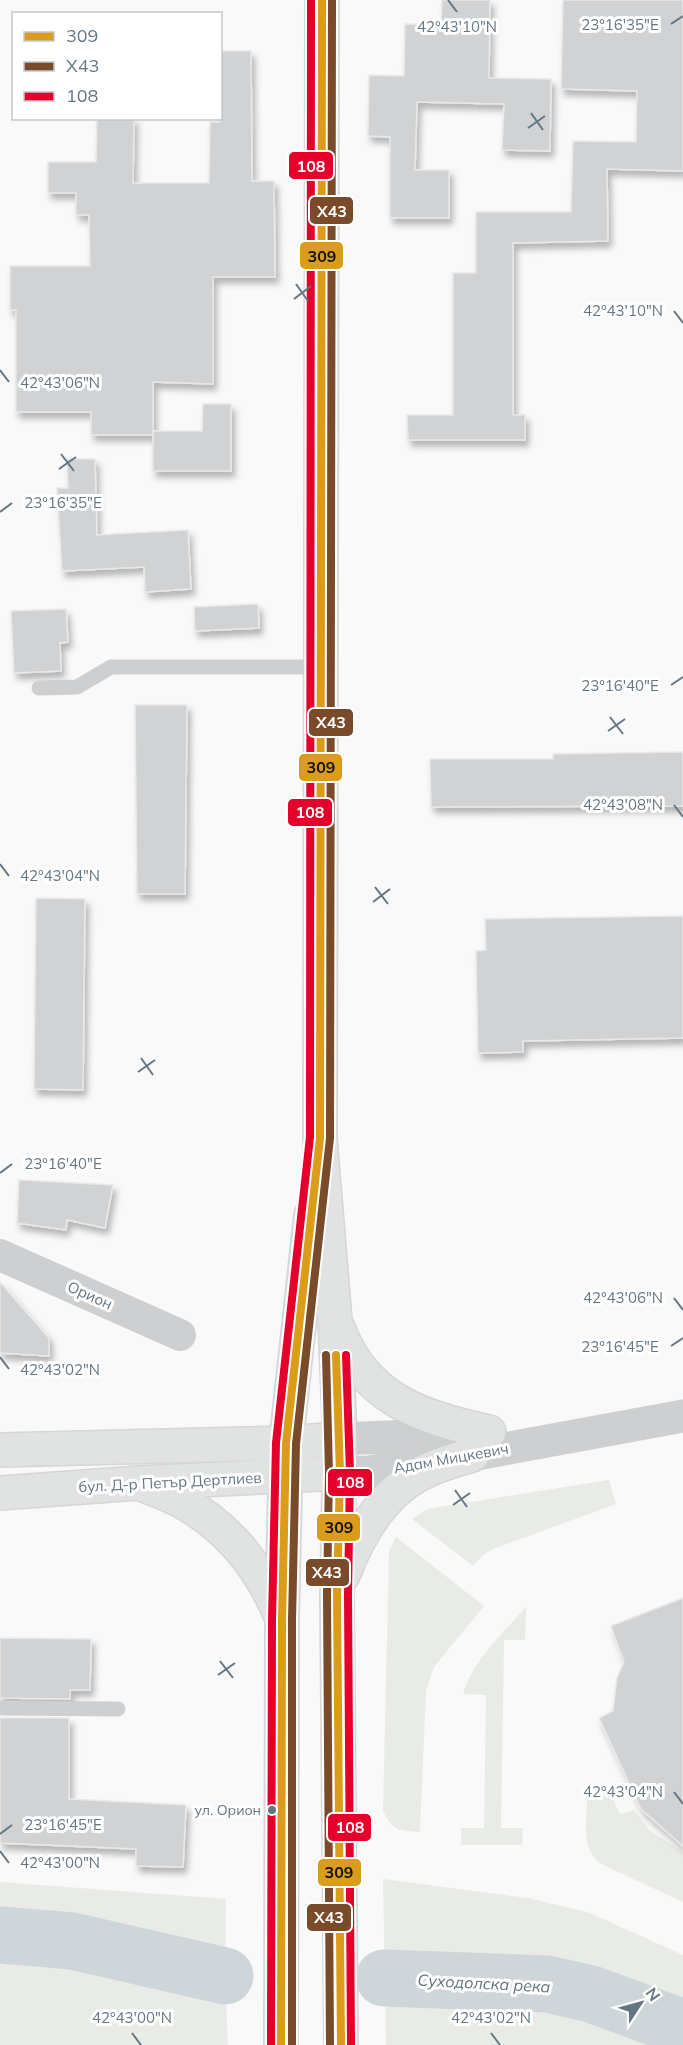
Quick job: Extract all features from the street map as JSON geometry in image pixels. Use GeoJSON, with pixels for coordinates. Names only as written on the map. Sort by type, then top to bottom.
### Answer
{"type":"FeatureCollection","features":[{"type":"Feature","properties":{"kind":"main road"},"geometry":{"type":"LineString","coordinates":[[322,0],[320,1138],[335,1321],[340,1439],[338,1594],[341,2045]]}},
{"type":"Feature","properties":{"kind":"main road"},"geometry":{"type":"LineString","coordinates":[[281,2045],[282,1620],[286,1443],[320,1138]]}},
{"type":"Feature","properties":{"kind":"main road"},"geometry":{"type":"LineString","coordinates":[[335,1321],[345,1345],[373,1383],[410,1409],[437,1420],[481,1444]]}},
{"type":"Feature","properties":{"kind":"main road"},"geometry":{"type":"LineString","coordinates":[[0,1450],[286,1443],[340,1439]]}},
{"type":"Feature","properties":{"kind":"main road"},"geometry":{"type":"LineString","coordinates":[[338,1594],[343,1576],[360,1538],[392,1495],[408,1481],[481,1444]]}},
{"type":"Feature","properties":{"kind":"main road","name":"бул. Д-р Петър Дертлиев"},"geometry":{"type":"LineString","coordinates":[[0,1493],[139,1483],[340,1473]]}},
{"type":"Feature","properties":{"kind":"main road"},"geometry":{"type":"LineString","coordinates":[[139,1483],[182,1501],[226,1535],[242,1551],[261,1577],[282,1620]]}},
{"type":"Feature","properties":{"kind":"street","name":"Орион"},"geometry":{"type":"LineString","coordinates":[[0,1255],[180,1335]]}},
{"type":"Feature","properties":{"kind":"street","name":"Адам Мицкевич"},"geometry":{"type":"LineString","coordinates":[[340,1439],[481,1444],[562,1438],[683,1416]]}},
{"type":"Feature","properties":{"kind":"street","name":"Адам Мицкевич"},"geometry":{"type":"LineString","coordinates":[[340,1473],[369,1472],[481,1444]]}},
{"type":"Feature","properties":{"kind":"lane"},"geometry":{"type":"LineString","coordinates":[[39,688],[77,687],[111,667],[321,667]]}},
{"type":"Feature","properties":{"kind":"lane"},"geometry":{"type":"LineString","coordinates":[[0,1708],[118,1709]]}},
{"type":"Feature","properties":{"kind":"shaded area"},"geometry":{"type":"Polygon","coordinates":[[[609,1480],[616,1504],[493,1549],[483,1555],[473,1566],[412,1519],[427,1509],[609,1480]]]}},
{"type":"Feature","properties":{"kind":"shaded area"},"geometry":{"type":"Polygon","coordinates":[[[396,1537],[484,1606],[434,1667],[426,1691],[420,1832],[397,1829],[390,1823],[383,1811],[389,1551],[396,1537]]]}},
{"type":"Feature","properties":{"kind":"shaded area"},"geometry":{"type":"Polygon","coordinates":[[[526,1607],[525,1640],[504,1640],[501,1828],[523,1828],[522,1845],[461,1845],[461,1828],[484,1828],[486,1695],[463,1694],[481,1658],[526,1607]]]}},
{"type":"Feature","properties":{"kind":"shaded area"},"geometry":{"type":"Polygon","coordinates":[[[610,1793],[620,1814],[634,1810],[649,1830],[683,1852],[683,1902],[601,1864],[594,1858],[586,1834],[587,1799],[610,1793]]]}},
{"type":"Feature","properties":{"kind":"shaded area"},"geometry":{"type":"Polygon","coordinates":[[[383,1879],[528,1898],[590,1913],[683,1955],[683,2045],[386,2045],[383,1879]]]}},
{"type":"Feature","properties":{"kind":"shaded area"},"geometry":{"type":"Polygon","coordinates":[[[0,1882],[226,1899],[225,1976],[228,2045],[0,2045],[0,1882]]]}},
{"type":"Feature","properties":{"kind":"building"},"geometry":{"type":"Polygon","coordinates":[[[442,0],[490,0],[489,78],[551,79],[550,151],[502,150],[504,104],[417,102],[415,170],[449,170],[449,218],[390,218],[390,137],[368,136],[369,75],[404,76],[405,24],[441,25],[442,0]]]}},
{"type":"Feature","properties":{"kind":"building"},"geometry":{"type":"Polygon","coordinates":[[[563,0],[683,0],[683,171],[607,169],[608,241],[513,243],[513,415],[525,415],[525,440],[408,440],[407,415],[453,415],[453,273],[476,273],[476,212],[571,212],[573,141],[636,142],[637,91],[561,89],[563,0]]]}},
{"type":"Feature","properties":{"kind":"building"},"geometry":{"type":"Polygon","coordinates":[[[222,51],[251,51],[252,181],[274,181],[275,277],[213,277],[213,384],[153,382],[153,435],[91,435],[91,412],[16,412],[16,310],[10,310],[10,266],[90,266],[89,215],[76,215],[76,193],[48,193],[48,162],[96,162],[97,120],[134,120],[133,183],[209,183],[210,122],[222,120],[222,51]]]}},
{"type":"Feature","properties":{"kind":"building"},"geometry":{"type":"Polygon","coordinates":[[[203,404],[231,404],[231,471],[153,471],[153,431],[202,431],[203,404]]]}},
{"type":"Feature","properties":{"kind":"building"},"geometry":{"type":"Polygon","coordinates":[[[67,459],[95,459],[97,535],[188,530],[191,589],[145,592],[144,567],[62,571],[57,488],[68,488],[67,459]]]}},
{"type":"Feature","properties":{"kind":"building"},"geometry":{"type":"Polygon","coordinates":[[[258,604],[259,628],[195,631],[194,607],[258,604]]]}},
{"type":"Feature","properties":{"kind":"building"},"geometry":{"type":"Polygon","coordinates":[[[66,609],[68,642],[60,643],[61,671],[14,673],[11,611],[66,609]]]}},
{"type":"Feature","properties":{"kind":"building"},"geometry":{"type":"Polygon","coordinates":[[[135,705],[187,705],[185,894],[137,894],[135,705]]]}},
{"type":"Feature","properties":{"kind":"building"},"geometry":{"type":"Polygon","coordinates":[[[683,752],[683,806],[431,807],[430,759],[553,759],[553,754],[683,752]]]}},
{"type":"Feature","properties":{"kind":"building"},"geometry":{"type":"Polygon","coordinates":[[[36,898],[85,899],[83,1090],[34,1089],[36,898]]]}},
{"type":"Feature","properties":{"kind":"building"},"geometry":{"type":"Polygon","coordinates":[[[683,916],[683,1038],[523,1041],[523,1052],[478,1053],[476,951],[486,950],[485,919],[683,916]]]}},
{"type":"Feature","properties":{"kind":"building"},"geometry":{"type":"Polygon","coordinates":[[[19,1180],[113,1185],[105,1228],[67,1220],[66,1230],[17,1223],[19,1180]]]}},
{"type":"Feature","properties":{"kind":"building"},"geometry":{"type":"Polygon","coordinates":[[[0,1282],[49,1338],[49,1356],[0,1353],[0,1282]]]}},
{"type":"Feature","properties":{"kind":"building"},"geometry":{"type":"Polygon","coordinates":[[[683,1598],[683,1846],[641,1809],[599,1718],[613,1711],[617,1678],[624,1662],[611,1626],[683,1598]]]}},
{"type":"Feature","properties":{"kind":"building"},"geometry":{"type":"Polygon","coordinates":[[[0,1638],[91,1639],[90,1690],[70,1690],[70,1699],[0,1698],[0,1638]]]}},
{"type":"Feature","properties":{"kind":"building"},"geometry":{"type":"Polygon","coordinates":[[[0,1718],[69,1718],[69,1799],[186,1805],[183,1867],[136,1866],[136,1849],[0,1843],[0,1718]]]}},
{"type":"Feature","properties":{"kind":"waterway","name":"Суходолска река"},"geometry":{"type":"LineString","coordinates":[[0,1935],[72,1941],[225,1976]]}},
{"type":"Feature","properties":{"kind":"waterway","name":"Суходолска река"},"geometry":{"type":"LineString","coordinates":[[384,1978],[547,1984],[591,1994],[673,2024],[683,2030]]}},
{"type":"Feature","properties":{"kind":"transit line","name":"108"},"geometry":{"type":"LineString","coordinates":[[271,2045],[272,1620],[276,1443],[310,1137],[311,0]]}},
{"type":"Feature","properties":{"kind":"transit line","name":"309"},"geometry":{"type":"LineString","coordinates":[[281,2045],[282,1620],[286,1443],[320,1138],[322,0]]}},
{"type":"Feature","properties":{"kind":"transit line","name":"X43"},"geometry":{"type":"LineString","coordinates":[[292,2045],[292,1620],[296,1444],[330,1138],[332,0]]}},
{"type":"Feature","properties":{"kind":"transit line","name":"X43"},"geometry":{"type":"LineString","coordinates":[[326,1355],[329,1473],[327,1595],[330,2045]]}},
{"type":"Feature","properties":{"kind":"transit line","name":"309"},"geometry":{"type":"LineString","coordinates":[[336,1355],[340,1473],[337,1595],[341,2045]]}},
{"type":"Feature","properties":{"kind":"transit line","name":"108"},"geometry":{"type":"LineString","coordinates":[[346,1355],[350,1473],[348,1595],[351,2045]]}},
{"type":"Feature","properties":{"kind":"place","name":"ул. Орион"},"geometry":{"type":"Point","coordinates":[272,1810]}}]}
